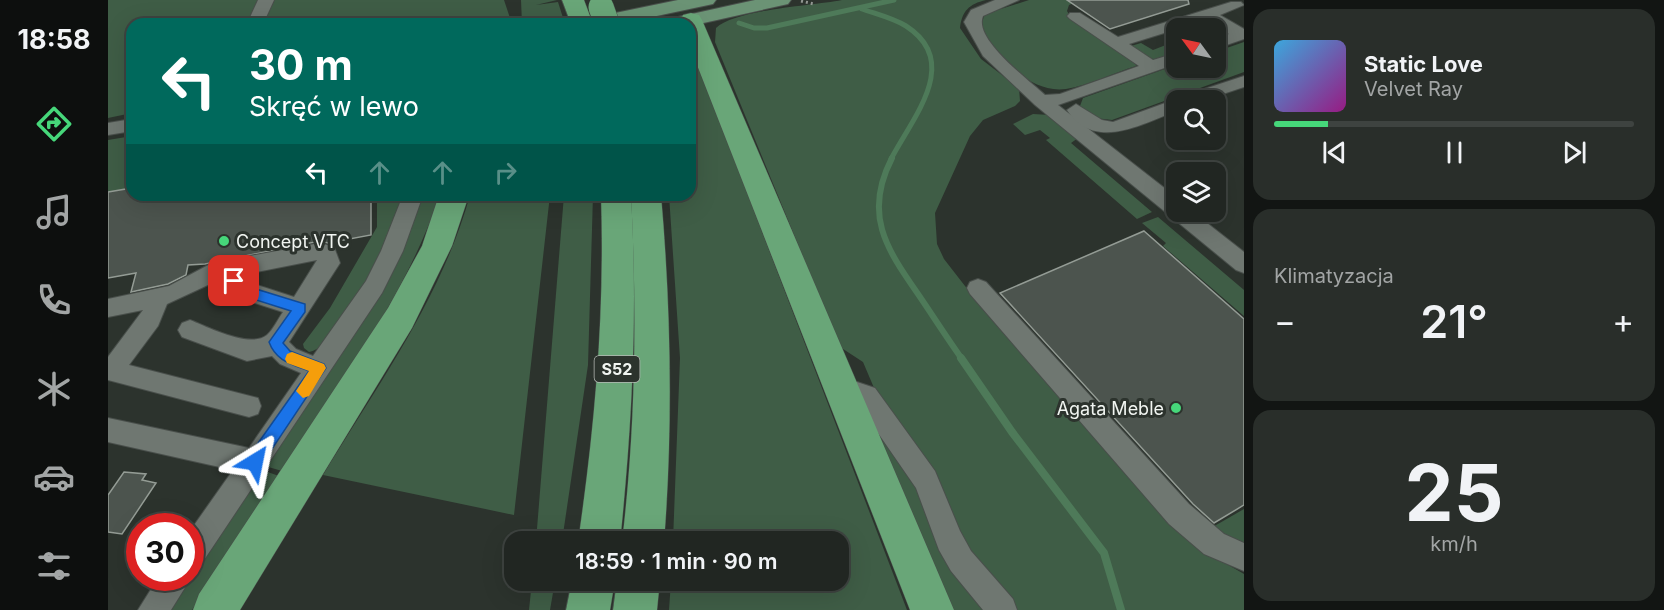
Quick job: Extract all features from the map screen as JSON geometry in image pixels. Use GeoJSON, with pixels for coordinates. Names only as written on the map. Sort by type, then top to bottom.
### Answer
{"type":"FeatureCollection","features":[{"type":"Feature","properties":{"kind":"highway"},"geometry":{"type":"LineString","coordinates":[[696,34],[932,610]]}},
{"type":"Feature","properties":{"kind":"highway"},"geometry":{"type":"LineString","coordinates":[[215,610],[400,318],[436,246],[452,201]]}},
{"type":"Feature","properties":{"kind":"highway","name":"S52"},"geometry":{"type":"LineString","coordinates":[[600,531],[616,381],[620,285],[616,201]]}},
{"type":"Feature","properties":{"kind":"highway","name":"S52"},"geometry":{"type":"LineString","coordinates":[[644,531],[653,394],[653,309],[646,201]]}},
{"type":"Feature","properties":{"kind":"highway"},"geometry":{"type":"LineString","coordinates":[[225,610],[263,534]]}},
{"type":"Feature","properties":{"kind":"highway"},"geometry":{"type":"LineString","coordinates":[[635,610],[638,591]]}},
{"type":"Feature","properties":{"kind":"main road"},"geometry":{"type":"LineString","coordinates":[[590,13],[687,12],[782,0]]}},
{"type":"Feature","properties":{"kind":"street"},"geometry":{"type":"LineString","coordinates":[[258,18],[266,0]]}},
{"type":"Feature","properties":{"kind":"street"},"geometry":{"type":"LineString","coordinates":[[1011,0],[984,8],[976,13],[972,22],[989,53],[1041,101],[1166,200]]}},
{"type":"Feature","properties":{"kind":"street"},"geometry":{"type":"LineString","coordinates":[[1117,43],[1236,5]]}},
{"type":"Feature","properties":{"kind":"street"},"geometry":{"type":"LineString","coordinates":[[1208,14],[1243,34]]}},
{"type":"Feature","properties":{"kind":"street"},"geometry":{"type":"LineString","coordinates":[[1075,16],[1152,67]]}},
{"type":"Feature","properties":{"kind":"street"},"geometry":{"type":"LineString","coordinates":[[1226,40],[1243,34]]}},
{"type":"Feature","properties":{"kind":"street"},"geometry":{"type":"LineString","coordinates":[[1041,101],[1062,99],[1166,62]]}},
{"type":"Feature","properties":{"kind":"street"},"geometry":{"type":"LineString","coordinates":[[1218,90],[1244,81]]}},
{"type":"Feature","properties":{"kind":"street"},"geometry":{"type":"LineString","coordinates":[[1062,99],[1097,125],[1105,128],[1114,128],[1166,109]]}},
{"type":"Feature","properties":{"kind":"street"},"geometry":{"type":"LineString","coordinates":[[108,129],[126,126]]}},
{"type":"Feature","properties":{"kind":"street"},"geometry":{"type":"LineString","coordinates":[[204,536],[374,287],[392,251],[411,201]]}},
{"type":"Feature","properties":{"kind":"street"},"geometry":{"type":"LineString","coordinates":[[1192,222],[1244,264]]}},
{"type":"Feature","properties":{"kind":"street"},"geometry":{"type":"LineString","coordinates":[[108,308],[157,299],[189,288],[212,272],[320,251],[326,253],[329,263],[300,308],[276,342],[264,349],[248,351],[190,330]]}},
{"type":"Feature","properties":{"kind":"street"},"geometry":{"type":"LineString","coordinates":[[236,267],[234,281],[238,289],[300,308]]}},
{"type":"Feature","properties":{"kind":"street"},"geometry":{"type":"LineString","coordinates":[[978,288],[1179,514],[1214,544],[1244,557]]}},
{"type":"Feature","properties":{"kind":"street"},"geometry":{"type":"LineString","coordinates":[[157,299],[157,310],[146,328],[118,361],[116,372],[249,406]]}},
{"type":"Feature","properties":{"kind":"street"},"geometry":{"type":"LineString","coordinates":[[276,342],[285,355],[319,368]]}},
{"type":"Feature","properties":{"kind":"street"},"geometry":{"type":"LineString","coordinates":[[857,393],[866,396],[914,462],[926,480],[949,540],[961,561],[1002,610]]}},
{"type":"Feature","properties":{"kind":"street"},"geometry":{"type":"LineString","coordinates":[[108,430],[255,462]]}},
{"type":"Feature","properties":{"kind":"street"},"geometry":{"type":"LineString","coordinates":[[153,610],[167,591]]}},
{"type":"Feature","properties":{"kind":"path"},"geometry":{"type":"LineString","coordinates":[[797,0],[814,4]]}},
{"type":"Feature","properties":{"kind":"green space"},"geometry":{"type":"Polygon","coordinates":[[[108,0],[260,0],[251,18],[126,18],[126,114],[108,118],[108,0]]]}},
{"type":"Feature","properties":{"kind":"green space"},"geometry":{"type":"Polygon","coordinates":[[[272,0],[504,0],[510,18],[264,18],[272,0]]]}},
{"type":"Feature","properties":{"kind":"green space"},"geometry":{"type":"Polygon","coordinates":[[[521,0],[557,0],[536,5],[558,2],[563,18],[522,18],[521,0]]]}},
{"type":"Feature","properties":{"kind":"green space"},"geometry":{"type":"Polygon","coordinates":[[[842,0],[986,0],[967,9],[960,28],[981,59],[1019,88],[1020,101],[1015,106],[983,120],[970,136],[935,213],[937,244],[944,259],[965,286],[1177,527],[1204,551],[1244,574],[1244,610],[1013,610],[968,556],[880,402],[863,362],[840,347],[715,42],[716,28],[740,16],[842,0]]]}},
{"type":"Feature","properties":{"kind":"green space"},"geometry":{"type":"Polygon","coordinates":[[[1029,0],[1080,0],[1069,5],[1067,11],[1070,16],[1135,62],[1136,66],[1066,89],[1052,89],[1027,79],[1005,60],[980,27],[985,14],[1029,0]]]}},
{"type":"Feature","properties":{"kind":"green space"},"geometry":{"type":"Polygon","coordinates":[[[1244,42],[1244,72],[1194,90],[1166,90],[1166,100],[1112,120],[1095,118],[1080,106],[1083,98],[1166,69],[1166,78],[1226,78],[1226,48],[1244,42]]]}},
{"type":"Feature","properties":{"kind":"green space"},"geometry":{"type":"Polygon","coordinates":[[[1141,43],[1153,50],[1166,45],[1166,56],[1154,60],[1131,46],[1141,43]]]}},
{"type":"Feature","properties":{"kind":"green space"},"geometry":{"type":"Polygon","coordinates":[[[696,62],[907,610],[669,610],[670,591],[849,591],[849,531],[673,531],[680,358],[669,201],[696,201],[696,62]]]}},
{"type":"Feature","properties":{"kind":"green space"},"geometry":{"type":"Polygon","coordinates":[[[1033,114],[1050,115],[1078,138],[1071,143],[1152,212],[1137,219],[1046,140],[1050,138],[1040,130],[1025,135],[1013,124],[1033,114]]]}},
{"type":"Feature","properties":{"kind":"green space"},"geometry":{"type":"Polygon","coordinates":[[[126,137],[126,189],[108,192],[108,140],[126,137]]]}},
{"type":"Feature","properties":{"kind":"green space"},"geometry":{"type":"Polygon","coordinates":[[[377,201],[402,201],[365,284],[350,309],[336,330],[322,345],[309,352],[303,344],[330,308],[377,227],[377,201]]]}},
{"type":"Feature","properties":{"kind":"green space"},"geometry":{"type":"Polygon","coordinates":[[[421,201],[438,201],[409,269],[349,371],[282,471],[265,466],[392,271],[421,201]]]}},
{"type":"Feature","properties":{"kind":"green space"},"geometry":{"type":"Polygon","coordinates":[[[468,201],[549,201],[514,515],[323,475],[406,340],[443,269],[468,201]]]}},
{"type":"Feature","properties":{"kind":"green space"},"geometry":{"type":"Polygon","coordinates":[[[564,201],[593,201],[588,365],[563,531],[537,531],[564,201]]]}},
{"type":"Feature","properties":{"kind":"green space"},"geometry":{"type":"Polygon","coordinates":[[[1158,217],[1244,290],[1244,316],[1163,246],[1166,243],[1142,223],[1158,217]]]}},
{"type":"Feature","properties":{"kind":"green space"},"geometry":{"type":"Polygon","coordinates":[[[877,420],[991,610],[953,610],[873,422],[877,420]]]}},
{"type":"Feature","properties":{"kind":"green space"},"geometry":{"type":"Polygon","coordinates":[[[262,470],[279,476],[192,610],[167,610],[180,591],[204,591],[204,555],[262,470]]]}},
{"type":"Feature","properties":{"kind":"green space"},"geometry":{"type":"Polygon","coordinates":[[[1244,509],[1244,548],[1211,528],[1244,509]]]}},
{"type":"Feature","properties":{"kind":"green space"},"geometry":{"type":"Polygon","coordinates":[[[531,591],[553,591],[550,610],[529,610],[531,591]]]}},
{"type":"Feature","properties":{"kind":"building"},"geometry":{"type":"Polygon","coordinates":[[[1067,0],[1188,0],[1189,4],[1110,29],[1067,0]]]}},
{"type":"Feature","properties":{"kind":"building","name":"Concept VTC"},"geometry":{"type":"Polygon","coordinates":[[[126,189],[126,201],[371,201],[371,235],[328,243],[320,241],[205,264],[188,265],[186,275],[168,284],[131,292],[136,273],[108,278],[108,192],[126,189]]]}},
{"type":"Feature","properties":{"kind":"building","name":"Agata Meble"},"geometry":{"type":"Polygon","coordinates":[[[1144,231],[1244,319],[1244,505],[1214,523],[1193,504],[1000,293],[1144,231]]]}},
{"type":"Feature","properties":{"kind":"building"},"geometry":{"type":"Polygon","coordinates":[[[124,472],[146,474],[142,480],[156,483],[136,513],[126,513],[126,528],[122,534],[108,532],[108,495],[124,472]]]}},
{"type":"Feature","properties":{"kind":"waterway"},"geometry":{"type":"LineString","coordinates":[[739,23],[754,28],[767,28],[894,0]]}},
{"type":"Feature","properties":{"kind":"waterway"},"geometry":{"type":"LineString","coordinates":[[862,9],[906,26],[922,40],[930,56],[932,73],[928,90],[891,159]]}},
{"type":"Feature","properties":{"kind":"waterway"},"geometry":{"type":"LineString","coordinates":[[892,158],[883,178],[879,196],[882,230],[896,261],[962,359]]}},
{"type":"Feature","properties":{"kind":"waterway"},"geometry":{"type":"LineString","coordinates":[[961,358],[1012,432],[1104,553],[1121,610]]}},
{"type":"Feature","properties":{"kind":"slow traffic"},"geometry":{"type":"LineString","coordinates":[[292,359],[319,368],[303,391]]}},
{"type":"Feature","properties":{"kind":"place","name":"Concept VTC"},"geometry":{"type":"Point","coordinates":[224,241]}},
{"type":"Feature","properties":{"kind":"place","name":"Agata Meble"},"geometry":{"type":"Point","coordinates":[1176,408]}},
{"type":"Feature","properties":{"kind":"route"},"geometry":{"type":"LineString","coordinates":[[234,281],[238,289],[300,308],[276,342],[285,355],[319,368],[255,462]]}}]}
